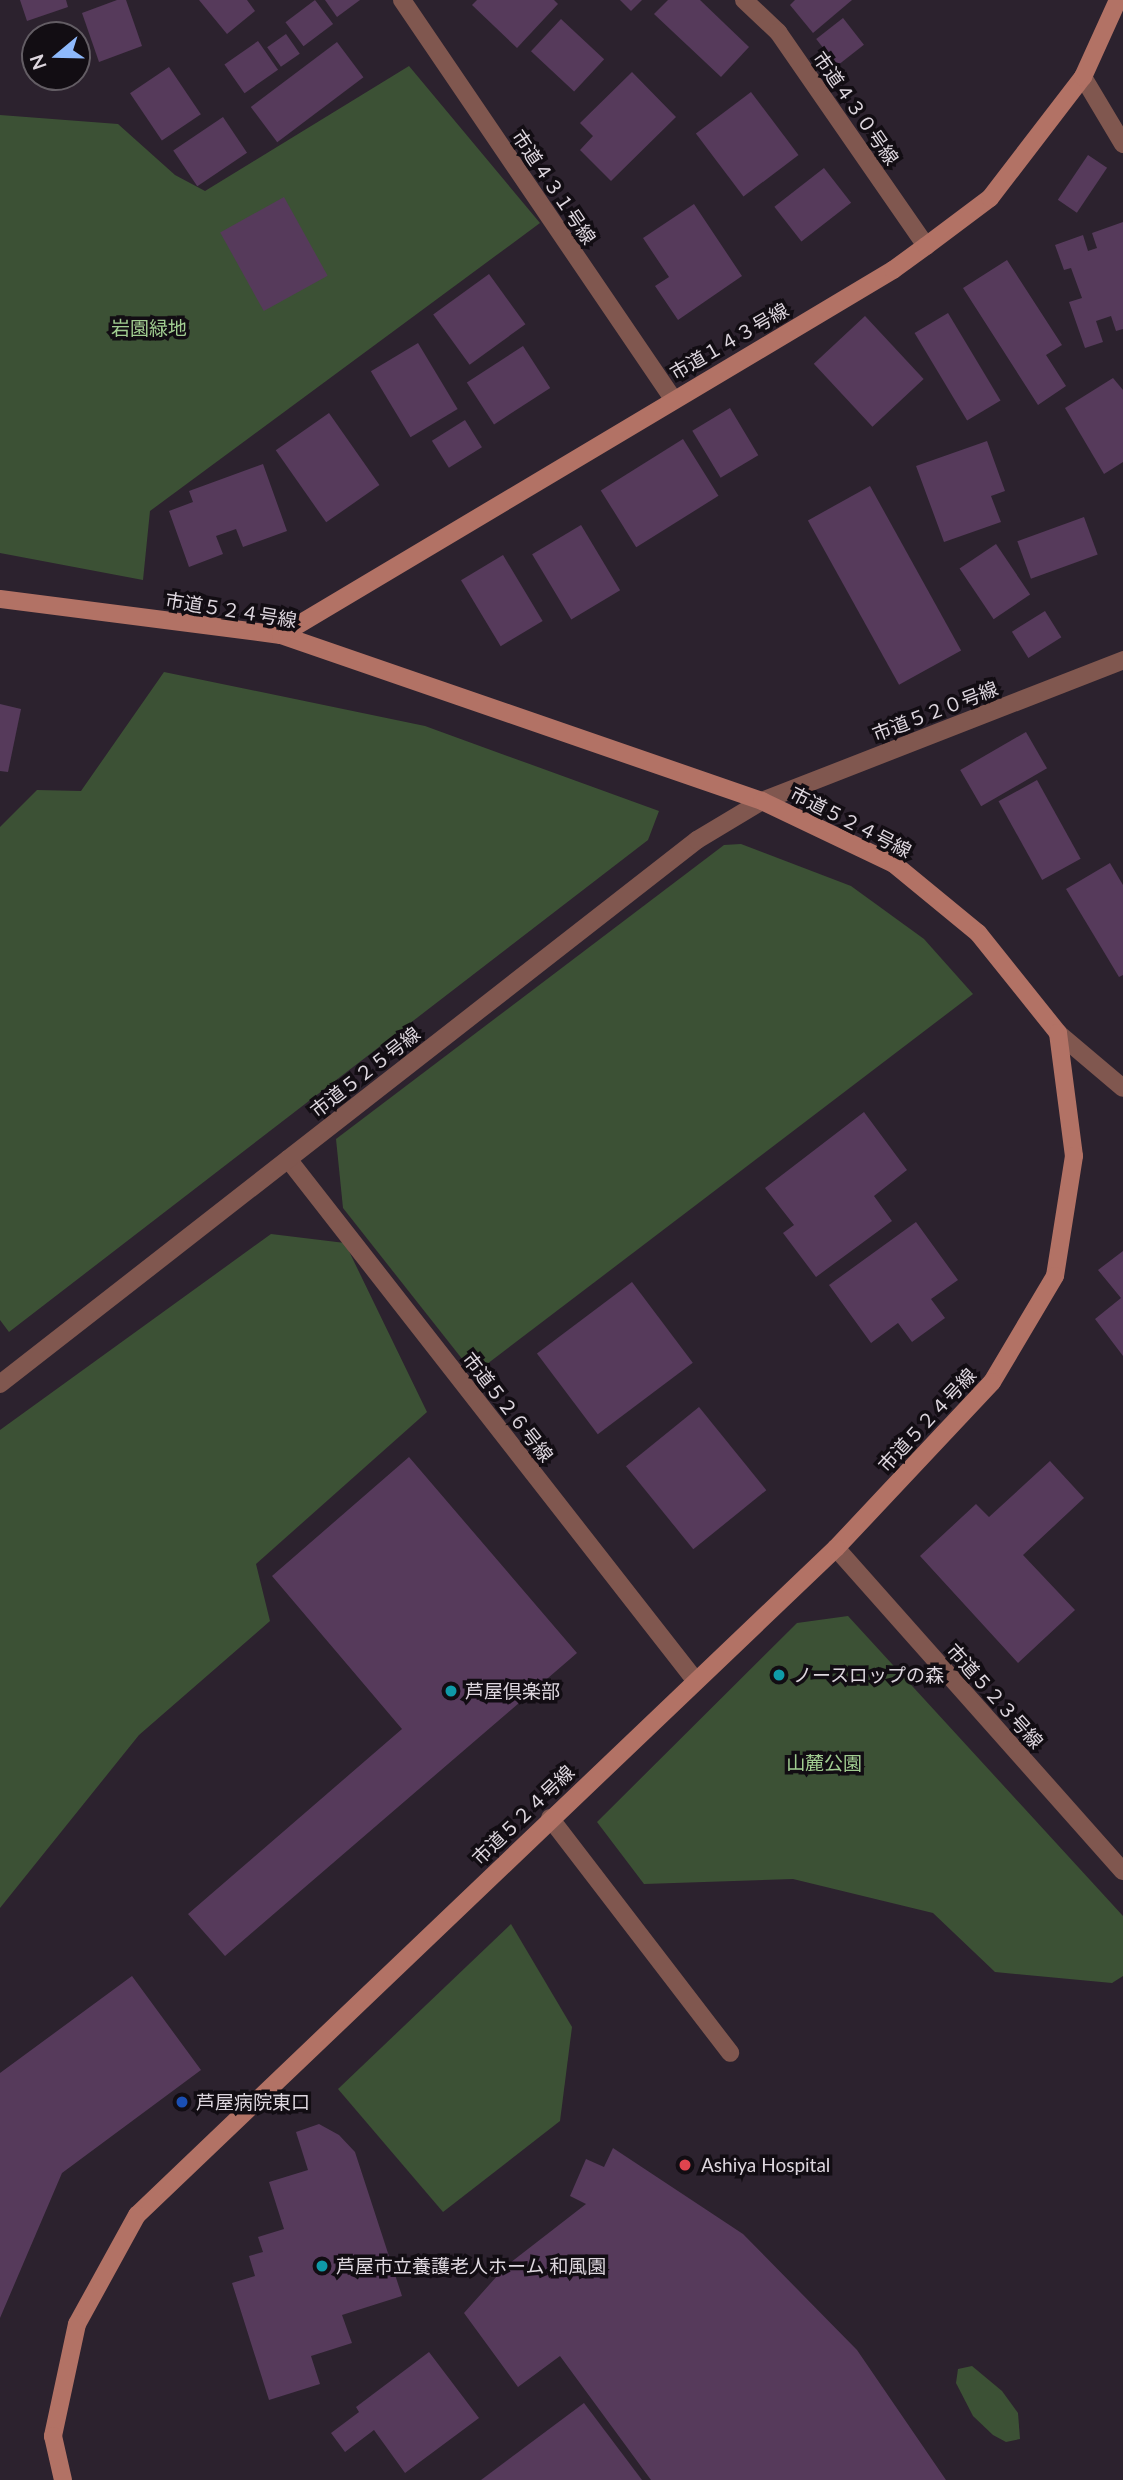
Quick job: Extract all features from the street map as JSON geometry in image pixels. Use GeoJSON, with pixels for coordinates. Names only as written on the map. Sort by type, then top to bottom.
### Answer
{"type":"FeatureCollection","features":[{"type":"Feature","properties":{"kind":"street","name":"市道４３１号線"},"geometry":{"type":"LineString","coordinates":[[402,0],[672,398]]}},
{"type":"Feature","properties":{"kind":"street","name":"市道４３０号線"},"geometry":{"type":"LineString","coordinates":[[744,0],[778,32],[926,246]]}},
{"type":"Feature","properties":{"kind":"street","name":"市道１４３号線"},"geometry":{"type":"LineString","coordinates":[[281,635],[672,398],[893,270],[926,246],[989,198],[1083,76],[1118,0]]}},
{"type":"Feature","properties":{"kind":"street"},"geometry":{"type":"LineString","coordinates":[[1083,76],[1123,144]]}},
{"type":"Feature","properties":{"kind":"street","name":"市道５２４号線"},"geometry":{"type":"LineString","coordinates":[[0,598],[281,635],[762,801],[894,863],[978,933],[1058,1033],[1074,1156],[1055,1276],[992,1382],[836,1548],[550,1818],[137,2215],[77,2324],[53,2436],[62,2480]]}},
{"type":"Feature","properties":{"kind":"street","name":"市道５２０号線"},"geometry":{"type":"LineString","coordinates":[[762,801],[1123,660]]}},
{"type":"Feature","properties":{"kind":"street","name":"市道５２５号線"},"geometry":{"type":"LineString","coordinates":[[0,1384],[697,839],[762,801]]}},
{"type":"Feature","properties":{"kind":"street"},"geometry":{"type":"LineString","coordinates":[[1058,1033],[1123,1088]]}},
{"type":"Feature","properties":{"kind":"street","name":"市道５２６号線"},"geometry":{"type":"LineString","coordinates":[[288,1159],[695,1680]]}},
{"type":"Feature","properties":{"kind":"street","name":"市道５２３号線"},"geometry":{"type":"LineString","coordinates":[[836,1548],[1123,1871]]}},
{"type":"Feature","properties":{"kind":"street"},"geometry":{"type":"LineString","coordinates":[[550,1818],[730,2053]]}},
{"type":"Feature","properties":{"kind":"green space","name":"岩園緑地"},"geometry":{"type":"Polygon","coordinates":[[[409,66],[540,223],[150,511],[143,580],[0,553],[0,115],[118,124],[175,175],[205,191],[409,66]]]}},
{"type":"Feature","properties":{"kind":"green space"},"geometry":{"type":"Polygon","coordinates":[[[164,672],[425,726],[659,811],[648,840],[9,1332],[0,1320],[0,827],[37,790],[81,791],[164,672]]]}},
{"type":"Feature","properties":{"kind":"green space"},"geometry":{"type":"Polygon","coordinates":[[[741,844],[851,886],[924,939],[973,994],[474,1374],[343,1208],[336,1139],[724,845],[741,844]]]}},
{"type":"Feature","properties":{"kind":"green space"},"geometry":{"type":"Polygon","coordinates":[[[271,1234],[345,1243],[427,1412],[256,1564],[270,1621],[139,1735],[0,1908],[0,1430],[271,1234]]]}},
{"type":"Feature","properties":{"kind":"green space","name":"山麓公園"},"geometry":{"type":"Polygon","coordinates":[[[848,1616],[1123,1916],[1123,1976],[1112,1983],[995,1972],[933,1913],[793,1879],[644,1884],[597,1822],[797,1623],[848,1616]]]}},
{"type":"Feature","properties":{"kind":"green space"},"geometry":{"type":"Polygon","coordinates":[[[511,1924],[572,2027],[560,2121],[443,2212],[338,2089],[511,1924]]]}},
{"type":"Feature","properties":{"kind":"green space"},"geometry":{"type":"Polygon","coordinates":[[[972,2366],[1002,2391],[1018,2413],[1020,2439],[1006,2442],[993,2435],[973,2416],[956,2383],[958,2369],[972,2366]]]}},
{"type":"Feature","properties":{"kind":"building"},"geometry":{"type":"Polygon","coordinates":[[[20,0],[66,0],[68,7],[27,21],[20,0]]]}},
{"type":"Feature","properties":{"kind":"building"},"geometry":{"type":"Polygon","coordinates":[[[117,0],[126,0],[142,46],[99,62],[91,39],[91,21],[85,21],[82,13],[117,0]]]}},
{"type":"Feature","properties":{"kind":"building"},"geometry":{"type":"Polygon","coordinates":[[[199,0],[247,0],[255,11],[227,34],[199,0]]]}},
{"type":"Feature","properties":{"kind":"building"},"geometry":{"type":"Polygon","coordinates":[[[315,0],[333,24],[304,46],[285,22],[315,0]]]}},
{"type":"Feature","properties":{"kind":"building"},"geometry":{"type":"Polygon","coordinates":[[[325,0],[360,0],[337,17],[325,0]]]}},
{"type":"Feature","properties":{"kind":"building"},"geometry":{"type":"Polygon","coordinates":[[[477,0],[554,0],[558,4],[517,48],[472,5],[477,0]]]}},
{"type":"Feature","properties":{"kind":"building"},"geometry":{"type":"Polygon","coordinates":[[[620,0],[642,0],[631,11],[620,0]]]}},
{"type":"Feature","properties":{"kind":"building"},"geometry":{"type":"Polygon","coordinates":[[[668,0],[700,0],[749,47],[721,77],[654,14],[668,0]]]}},
{"type":"Feature","properties":{"kind":"building"},"geometry":{"type":"Polygon","coordinates":[[[795,0],[852,0],[813,33],[790,5],[795,0]]]}},
{"type":"Feature","properties":{"kind":"building"},"geometry":{"type":"Polygon","coordinates":[[[843,18],[864,45],[837,66],[816,39],[843,18]]]}},
{"type":"Feature","properties":{"kind":"building"},"geometry":{"type":"Polygon","coordinates":[[[561,19],[604,59],[574,91],[531,51],[561,19]]]}},
{"type":"Feature","properties":{"kind":"building"},"geometry":{"type":"Polygon","coordinates":[[[286,34],[300,54],[281,67],[267,47],[286,34]]]}},
{"type":"Feature","properties":{"kind":"building"},"geometry":{"type":"Polygon","coordinates":[[[258,41],[278,70],[244,93],[224,65],[258,41]]]}},
{"type":"Feature","properties":{"kind":"building"},"geometry":{"type":"Polygon","coordinates":[[[337,42],[363,77],[277,142],[251,107],[337,42]]]}},
{"type":"Feature","properties":{"kind":"building"},"geometry":{"type":"Polygon","coordinates":[[[169,67],[201,114],[162,141],[130,93],[169,67]]]}},
{"type":"Feature","properties":{"kind":"building"},"geometry":{"type":"Polygon","coordinates":[[[632,72],[676,117],[611,181],[580,150],[593,136],[580,123],[632,72]]]}},
{"type":"Feature","properties":{"kind":"building"},"geometry":{"type":"Polygon","coordinates":[[[751,92],[799,155],[743,197],[696,134],[751,92]]]}},
{"type":"Feature","properties":{"kind":"building"},"geometry":{"type":"Polygon","coordinates":[[[223,117],[247,153],[197,186],[173,151],[223,117]]]}},
{"type":"Feature","properties":{"kind":"building"},"geometry":{"type":"Polygon","coordinates":[[[1088,155],[1107,168],[1077,213],[1058,200],[1088,155]]]}},
{"type":"Feature","properties":{"kind":"building"},"geometry":{"type":"Polygon","coordinates":[[[824,168],[851,203],[801,241],[774,207],[824,168]]]}},
{"type":"Feature","properties":{"kind":"building"},"geometry":{"type":"Polygon","coordinates":[[[284,197],[328,276],[264,311],[220,232],[284,197]]]}},
{"type":"Feature","properties":{"kind":"building"},"geometry":{"type":"Polygon","coordinates":[[[694,204],[742,276],[678,320],[655,286],[669,277],[643,238],[694,204]]]}},
{"type":"Feature","properties":{"kind":"building"},"geometry":{"type":"Polygon","coordinates":[[[1123,222],[1123,329],[1116,331],[1111,316],[1096,321],[1103,342],[1085,348],[1069,302],[1082,298],[1071,268],[1064,270],[1055,245],[1083,235],[1088,251],[1097,248],[1092,233],[1123,222]]]}},
{"type":"Feature","properties":{"kind":"building"},"geometry":{"type":"Polygon","coordinates":[[[1007,260],[1062,345],[1046,355],[1066,386],[1038,405],[963,288],[1007,260]]]}},
{"type":"Feature","properties":{"kind":"building"},"geometry":{"type":"Polygon","coordinates":[[[489,274],[525,324],[470,365],[433,315],[489,274]]]}},
{"type":"Feature","properties":{"kind":"building"},"geometry":{"type":"Polygon","coordinates":[[[948,313],[1001,400],[967,421],[915,333],[948,313]]]}},
{"type":"Feature","properties":{"kind":"building"},"geometry":{"type":"Polygon","coordinates":[[[865,316],[924,379],[872,427],[814,364],[865,316]]]}},
{"type":"Feature","properties":{"kind":"building"},"geometry":{"type":"Polygon","coordinates":[[[418,343],[458,409],[411,437],[371,371],[418,343]]]}},
{"type":"Feature","properties":{"kind":"building"},"geometry":{"type":"Polygon","coordinates":[[[523,346],[550,388],[494,424],[467,382],[523,346]]]}},
{"type":"Feature","properties":{"kind":"building"},"geometry":{"type":"Polygon","coordinates":[[[1113,378],[1123,390],[1123,462],[1104,474],[1065,408],[1113,378]]]}},
{"type":"Feature","properties":{"kind":"building"},"geometry":{"type":"Polygon","coordinates":[[[730,408],[758,455],[721,478],[692,431],[730,408]]]}},
{"type":"Feature","properties":{"kind":"building"},"geometry":{"type":"Polygon","coordinates":[[[329,413],[379,485],[326,522],[276,450],[329,413]]]}},
{"type":"Feature","properties":{"kind":"building"},"geometry":{"type":"Polygon","coordinates":[[[465,420],[482,447],[449,468],[432,441],[465,420]]]}},
{"type":"Feature","properties":{"kind":"building"},"geometry":{"type":"Polygon","coordinates":[[[683,439],[719,496],[636,547],[601,490],[683,439]]]}},
{"type":"Feature","properties":{"kind":"building"},"geometry":{"type":"Polygon","coordinates":[[[987,441],[1005,491],[991,496],[1001,522],[944,542],[916,466],[987,441]]]}},
{"type":"Feature","properties":{"kind":"building"},"geometry":{"type":"Polygon","coordinates":[[[263,464],[287,531],[243,547],[236,529],[216,536],[223,554],[189,567],[169,511],[193,502],[189,491],[263,464]]]}},
{"type":"Feature","properties":{"kind":"building"},"geometry":{"type":"Polygon","coordinates":[[[870,486],[961,650],[899,685],[808,520],[870,486]]]}},
{"type":"Feature","properties":{"kind":"building"},"geometry":{"type":"Polygon","coordinates":[[[1084,517],[1098,555],[1031,579],[1017,541],[1084,517]]]}},
{"type":"Feature","properties":{"kind":"building"},"geometry":{"type":"Polygon","coordinates":[[[581,525],[620,590],[571,620],[532,554],[581,525]]]}},
{"type":"Feature","properties":{"kind":"building"},"geometry":{"type":"Polygon","coordinates":[[[996,544],[1030,595],[994,619],[960,569],[996,544]]]}},
{"type":"Feature","properties":{"kind":"building"},"geometry":{"type":"Polygon","coordinates":[[[503,555],[543,621],[501,646],[461,580],[503,555]]]}},
{"type":"Feature","properties":{"kind":"building"},"geometry":{"type":"Polygon","coordinates":[[[1045,611],[1061,637],[1028,658],[1012,632],[1045,611]]]}},
{"type":"Feature","properties":{"kind":"building"},"geometry":{"type":"Polygon","coordinates":[[[0,704],[21,709],[8,772],[0,771],[0,704]]]}},
{"type":"Feature","properties":{"kind":"building"},"geometry":{"type":"Polygon","coordinates":[[[1026,732],[1047,768],[981,806],[960,770],[1026,732]]]}},
{"type":"Feature","properties":{"kind":"building"},"geometry":{"type":"Polygon","coordinates":[[[1037,780],[1081,859],[1042,880],[999,801],[1037,780]]]}},
{"type":"Feature","properties":{"kind":"building"},"geometry":{"type":"Polygon","coordinates":[[[1110,863],[1123,885],[1123,975],[1119,977],[1066,889],[1110,863]]]}},
{"type":"Feature","properties":{"kind":"building"},"geometry":{"type":"Polygon","coordinates":[[[864,1112],[907,1170],[874,1196],[892,1221],[816,1277],[783,1233],[794,1225],[765,1188],[864,1112]]]}},
{"type":"Feature","properties":{"kind":"building"},"geometry":{"type":"Polygon","coordinates":[[[916,1222],[958,1280],[931,1299],[945,1318],[912,1342],[898,1323],[871,1343],[829,1285],[916,1222]]]}},
{"type":"Feature","properties":{"kind":"building"},"geometry":{"type":"Polygon","coordinates":[[[1123,1251],[1123,1356],[1095,1319],[1121,1298],[1098,1270],[1123,1251]]]}},
{"type":"Feature","properties":{"kind":"building"},"geometry":{"type":"Polygon","coordinates":[[[632,1282],[693,1363],[598,1434],[537,1354],[632,1282]]]}},
{"type":"Feature","properties":{"kind":"building"},"geometry":{"type":"Polygon","coordinates":[[[699,1407],[766,1490],[693,1549],[626,1466],[699,1407]]]}},
{"type":"Feature","properties":{"kind":"building","name":"芦屋倶楽部"},"geometry":{"type":"Polygon","coordinates":[[[409,1457],[577,1653],[225,1956],[188,1914],[402,1729],[272,1576],[409,1457]]]}},
{"type":"Feature","properties":{"kind":"building"},"geometry":{"type":"Polygon","coordinates":[[[1050,1461],[1084,1498],[1023,1555],[1075,1610],[1018,1663],[920,1556],[976,1504],[989,1517],[1050,1461]]]}},
{"type":"Feature","properties":{"kind":"building"},"geometry":{"type":"Polygon","coordinates":[[[132,1976],[201,2070],[62,2173],[0,2318],[0,2073],[132,1976]]]}},
{"type":"Feature","properties":{"kind":"building","name":"芦屋市立養護老人ホーム 和風園"},"geometry":{"type":"Polygon","coordinates":[[[319,2124],[339,2135],[355,2152],[402,2296],[342,2315],[352,2343],[311,2356],[320,2384],[269,2400],[232,2283],[255,2276],[249,2256],[263,2252],[258,2237],[284,2229],[269,2182],[308,2170],[296,2132],[319,2124]]]}},
{"type":"Feature","properties":{"kind":"building"},"geometry":{"type":"Polygon","coordinates":[[[613,2148],[743,2234],[857,2350],[946,2480],[651,2480],[560,2356],[518,2387],[464,2313],[506,2266],[586,2204],[570,2196],[586,2159],[604,2167],[613,2148]]]}},
{"type":"Feature","properties":{"kind":"building"},"geometry":{"type":"Polygon","coordinates":[[[429,2352],[479,2418],[405,2473],[374,2430],[345,2452],[331,2433],[359,2412],[356,2407],[429,2352]]]}},
{"type":"Feature","properties":{"kind":"building"},"geometry":{"type":"Polygon","coordinates":[[[584,2403],[642,2480],[481,2480],[584,2403]]]}},
{"type":"Feature","properties":{"kind":"place","name":"ノースロップの森"},"geometry":{"type":"Point","coordinates":[779,1675]}},
{"type":"Feature","properties":{"kind":"place","name":"芦屋倶楽部"},"geometry":{"type":"Point","coordinates":[451,1691]}},
{"type":"Feature","properties":{"kind":"place","name":"芦屋病院東口"},"geometry":{"type":"Point","coordinates":[182,2102]}},
{"type":"Feature","properties":{"kind":"place","name":"Ashiya Hospital"},"geometry":{"type":"Point","coordinates":[685,2165]}},
{"type":"Feature","properties":{"kind":"place","name":"芦屋市立養護老人ホーム 和風園"},"geometry":{"type":"Point","coordinates":[322,2266]}}]}
